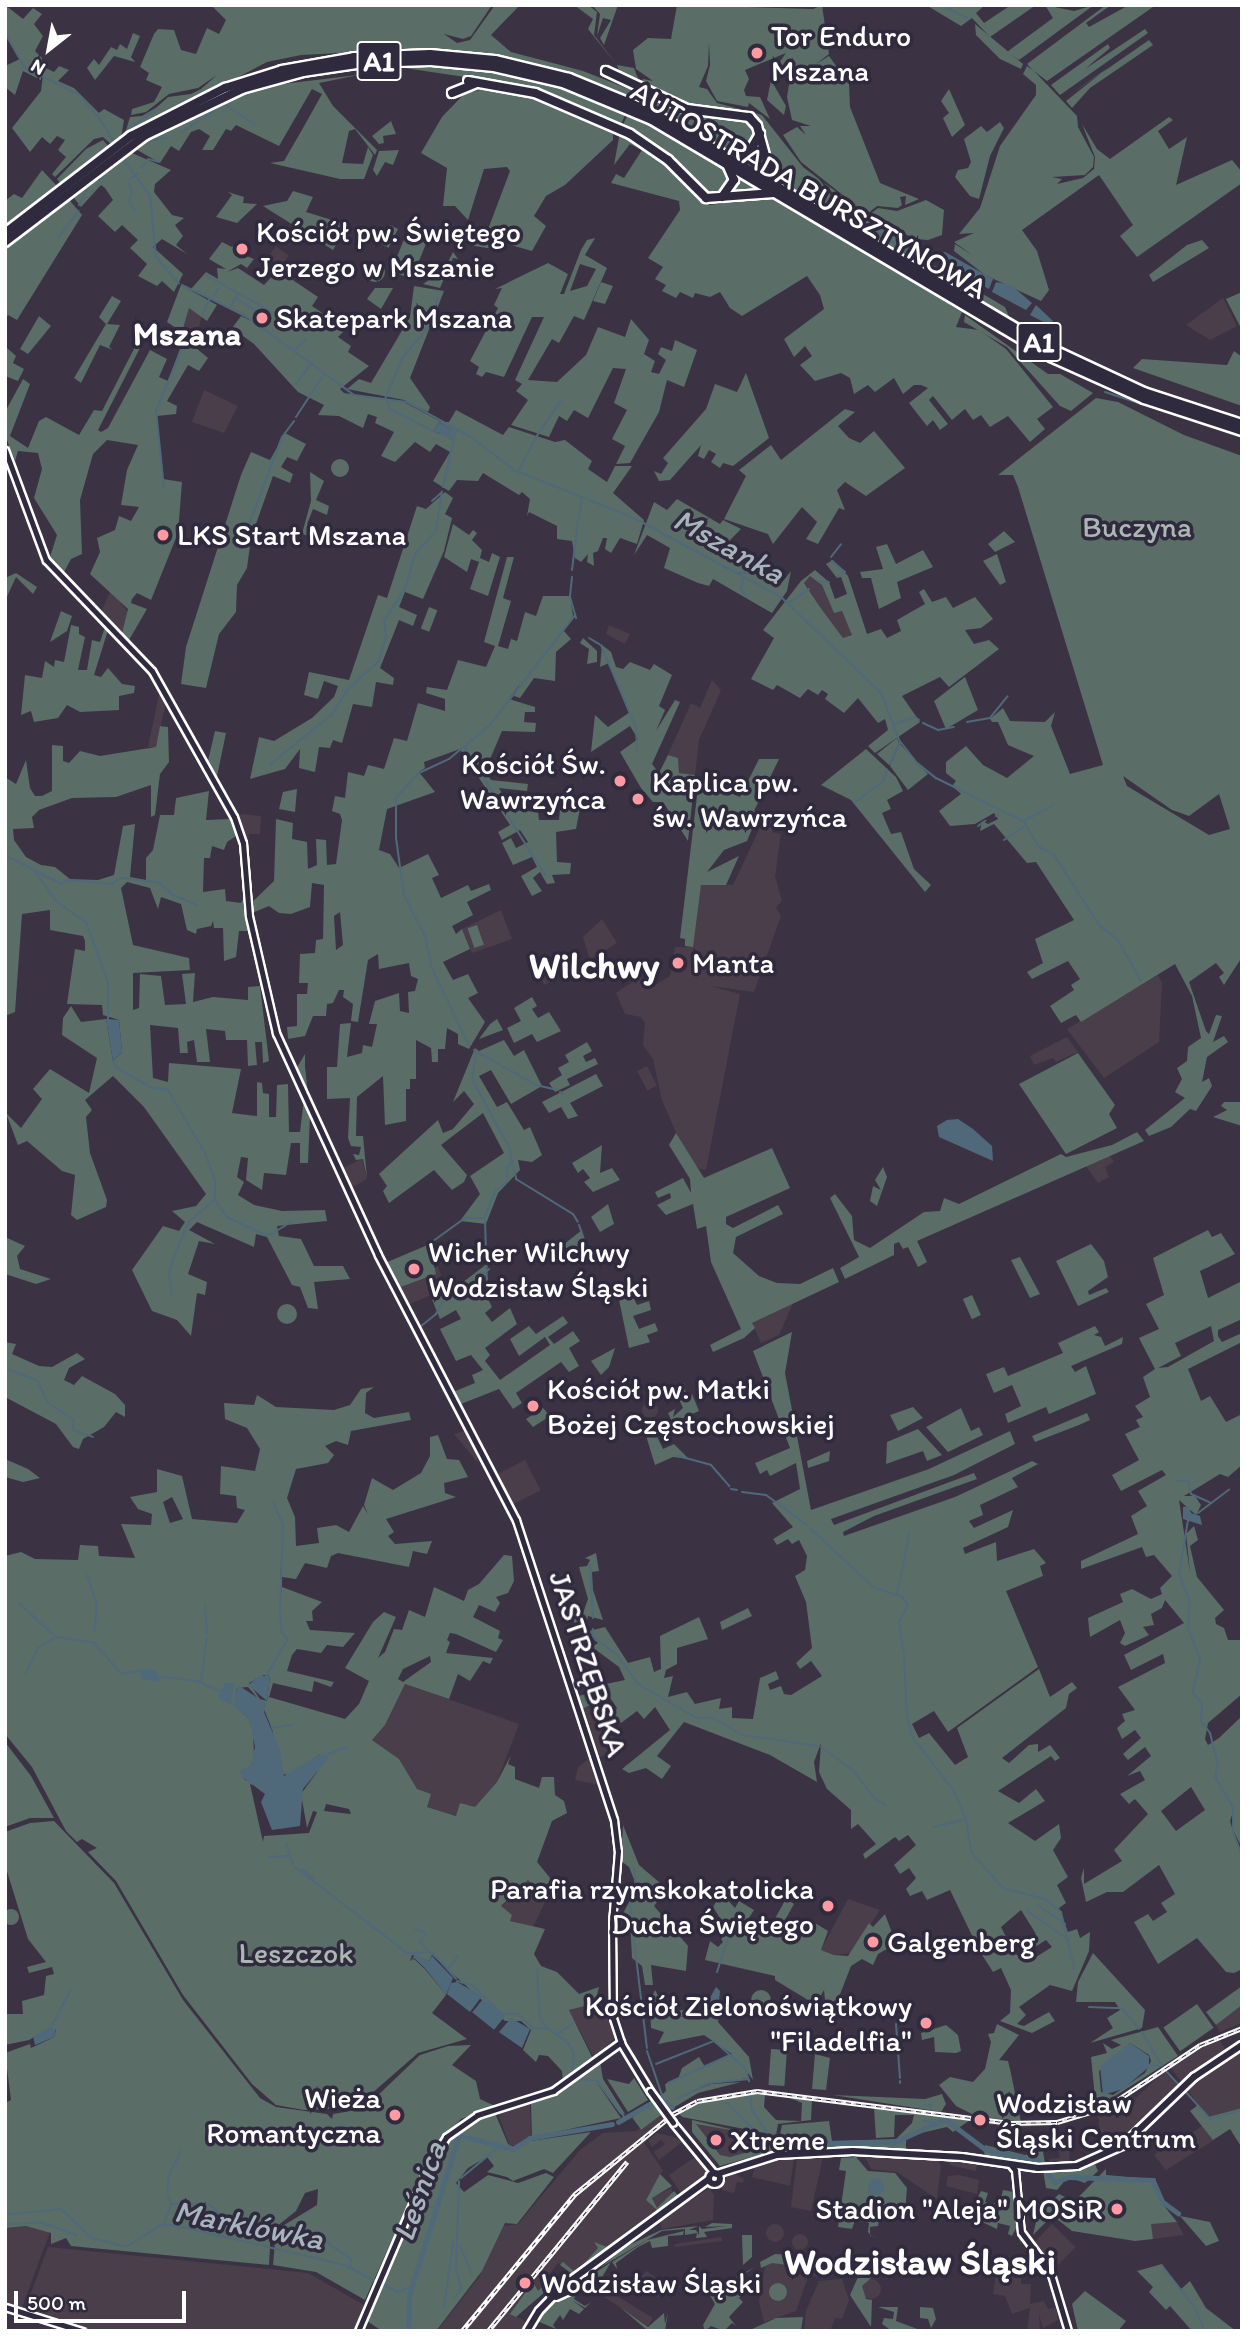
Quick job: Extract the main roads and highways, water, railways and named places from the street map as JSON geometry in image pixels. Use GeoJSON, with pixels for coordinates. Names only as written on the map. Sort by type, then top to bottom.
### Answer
{"type":"FeatureCollection","features":[{"type":"Feature","properties":{"kind":"highway","name":"AUTOSTRADA BURSZTYNOWA"},"geometry":{"type":"LineString","coordinates":[[5,233],[132,139],[191,103],[282,70],[386,54],[495,60],[607,92],[718,152],[1072,367],[1159,405],[1242,431]]}},
{"type":"Feature","properties":{"kind":"highway","name":"AUTOSTRADA BURSZTYNOWA"},"geometry":{"type":"LineString","coordinates":[[132,139],[204,104],[282,77],[356,63],[431,61],[501,68],[563,83],[633,111],[718,152]]}},
{"type":"Feature","properties":{"kind":"highway"},"geometry":{"type":"LineString","coordinates":[[609,69],[629,82],[687,109],[749,117],[760,134],[771,172],[792,197]]}},
{"type":"Feature","properties":{"kind":"highway"},"geometry":{"type":"LineString","coordinates":[[468,80],[552,98],[630,134],[668,160],[702,196],[718,199],[763,191],[792,197]]}},
{"type":"Feature","properties":{"kind":"highway"},"geometry":{"type":"LineString","coordinates":[[452,93],[487,83]]}},
{"type":"Feature","properties":{"kind":"highway"},"geometry":{"type":"LineString","coordinates":[[718,152],[747,152],[760,134]]}},
{"type":"Feature","properties":{"kind":"highway"},"geometry":{"type":"LineString","coordinates":[[718,152],[730,166],[734,180],[730,191],[718,199]]}},
{"type":"Feature","properties":{"kind":"highway","name":"AUTOSTRADA BURSZTYNOWA"},"geometry":{"type":"LineString","coordinates":[[5,242],[111,154]]}},
{"type":"Feature","properties":{"kind":"highway","name":"AUTOSTRADA BURSZTYNOWA"},"geometry":{"type":"LineString","coordinates":[[792,197],[1063,355],[1150,394],[1242,424]]}},
{"type":"Feature","properties":{"kind":"main road"},"geometry":{"type":"LineString","coordinates":[[5,450],[16,482]]}},
{"type":"Feature","properties":{"kind":"main road"},"geometry":{"type":"LineString","coordinates":[[5,460],[16,482]]}},
{"type":"Feature","properties":{"kind":"main road","name":"JASTRZĘBSKA"},"geometry":{"type":"LineString","coordinates":[[16,482],[46,560],[152,671],[234,817],[243,843],[247,905],[271,1018],[349,1193],[513,1513],[610,1807],[618,1851],[612,1981],[619,2043],[650,2091],[711,2173]]}},
{"type":"Feature","properties":{"kind":"main road"},"geometry":{"type":"LineString","coordinates":[[358,2331],[446,2137],[477,2115],[553,2091],[619,2043]]}},
{"type":"Feature","properties":{"kind":"main road"},"geometry":{"type":"LineString","coordinates":[[1018,2170],[1028,2167],[1048,2169],[1077,2166],[1110,2154],[1194,2077],[1242,2045]]}},
{"type":"Feature","properties":{"kind":"main road"},"geometry":{"type":"LineString","coordinates":[[578,2281],[711,2173],[775,2156],[864,2152],[1009,2163],[1018,2170]]}},
{"type":"Feature","properties":{"kind":"main road"},"geometry":{"type":"LineString","coordinates":[[527,2331],[551,2300],[701,2186],[711,2173],[744,2164]]}},
{"type":"Feature","properties":{"kind":"main road"},"geometry":{"type":"LineString","coordinates":[[1018,2170],[1016,2185],[1021,2232],[1050,2271],[1069,2331]]}},
{"type":"Feature","properties":{"kind":"main road"},"geometry":{"type":"LineString","coordinates":[[701,2186],[711,2173]]}},
{"type":"Feature","properties":{"kind":"main road"},"geometry":{"type":"LineString","coordinates":[[5,2307],[82,2331]]}},
{"type":"Feature","properties":{"kind":"water"},"geometry":{"type":"Polygon","coordinates":[[[945,252],[993,279],[989,289],[941,261],[939,254],[945,252]]]}},
{"type":"Feature","properties":{"kind":"water"},"geometry":{"type":"Polygon","coordinates":[[[996,282],[1011,285],[1032,303],[1026,310],[992,292],[996,282]]]}},
{"type":"Feature","properties":{"kind":"water"},"geometry":{"type":"Polygon","coordinates":[[[1036,305],[1053,321],[1051,326],[1030,315],[1036,305]]]}},
{"type":"Feature","properties":{"kind":"water"},"geometry":{"type":"Polygon","coordinates":[[[439,422],[453,430],[452,440],[434,431],[439,422]]]}},
{"type":"Feature","properties":{"kind":"water"},"geometry":{"type":"Polygon","coordinates":[[[106,1019],[119,1020],[122,1052],[113,1061],[106,1019]]]}},
{"type":"Feature","properties":{"kind":"water"},"geometry":{"type":"Polygon","coordinates":[[[958,1119],[973,1129],[992,1146],[993,1161],[939,1137],[937,1126],[947,1120],[958,1119]]]}},
{"type":"Feature","properties":{"kind":"water"},"geometry":{"type":"Polygon","coordinates":[[[1189,1506],[1191,1513],[1200,1516],[1202,1525],[1183,1519],[1183,1507],[1189,1506]]]}},
{"type":"Feature","properties":{"kind":"water"},"geometry":{"type":"Polygon","coordinates":[[[140,1669],[156,1670],[161,1682],[142,1679],[140,1669]]]}},
{"type":"Feature","properties":{"kind":"water"},"geometry":{"type":"Polygon","coordinates":[[[260,1676],[270,1676],[267,1701],[248,1685],[260,1676]]]}},
{"type":"Feature","properties":{"kind":"water"},"geometry":{"type":"Polygon","coordinates":[[[225,1683],[235,1683],[231,1705],[218,1698],[225,1683]]]}},
{"type":"Feature","properties":{"kind":"water"},"geometry":{"type":"Polygon","coordinates":[[[238,1685],[267,1704],[264,1712],[280,1750],[284,1776],[320,1754],[329,1757],[303,1789],[300,1826],[272,1830],[261,1802],[265,1794],[242,1777],[240,1770],[250,1767],[255,1747],[249,1719],[233,1705],[238,1685]]]}},
{"type":"Feature","properties":{"kind":"water"},"geometry":{"type":"Polygon","coordinates":[[[415,1955],[429,1961],[432,1956],[453,1978],[446,1995],[425,1968],[414,1958],[410,1961],[415,1955]]]}},
{"type":"Feature","properties":{"kind":"water"},"geometry":{"type":"Polygon","coordinates":[[[457,1982],[482,1996],[470,2012],[447,1994],[451,1983],[457,1982]]]}},
{"type":"Feature","properties":{"kind":"water"},"geometry":{"type":"Polygon","coordinates":[[[716,1987],[720,1991],[718,2012],[707,2003],[716,1987]]]}},
{"type":"Feature","properties":{"kind":"water"},"geometry":{"type":"Polygon","coordinates":[[[483,1999],[505,2017],[494,2030],[472,2012],[483,1999]]]}},
{"type":"Feature","properties":{"kind":"water"},"geometry":{"type":"Polygon","coordinates":[[[511,2018],[530,2029],[522,2048],[499,2032],[511,2018]]]}},
{"type":"Feature","properties":{"kind":"water"},"geometry":{"type":"Polygon","coordinates":[[[56,2028],[54,2037],[35,2045],[33,2036],[56,2028]]]}},
{"type":"Feature","properties":{"kind":"water"},"geometry":{"type":"Polygon","coordinates":[[[1130,2043],[1149,2056],[1149,2067],[1123,2089],[1103,2095],[1100,2066],[1130,2043]]]}},
{"type":"Feature","properties":{"kind":"water"},"geometry":{"type":"Polygon","coordinates":[[[876,2179],[882,2181],[882,2193],[876,2195],[870,2193],[868,2187],[870,2181],[876,2179]]]}},
{"type":"Feature","properties":{"kind":"waterway"},"geometry":{"type":"LineString","coordinates":[[940,5],[968,18]]}},
{"type":"Feature","properties":{"kind":"waterway","name":"Mszanka"},"geometry":{"type":"LineString","coordinates":[[5,33],[25,68],[78,94],[98,116],[116,146]]}},
{"type":"Feature","properties":{"kind":"waterway"},"geometry":{"type":"LineString","coordinates":[[220,102],[255,124]]}},
{"type":"Feature","properties":{"kind":"waterway"},"geometry":{"type":"LineString","coordinates":[[182,132],[224,104]]}},
{"type":"Feature","properties":{"kind":"waterway"},"geometry":{"type":"LineString","coordinates":[[124,133],[156,109]]}},
{"type":"Feature","properties":{"kind":"waterway"},"geometry":{"type":"LineString","coordinates":[[135,150],[150,137]]}},
{"type":"Feature","properties":{"kind":"waterway"},"geometry":{"type":"LineString","coordinates":[[145,141],[166,138]]}},
{"type":"Feature","properties":{"kind":"waterway","name":"Mszanka"},"geometry":{"type":"LineString","coordinates":[[120,160],[132,152]]}},
{"type":"Feature","properties":{"kind":"waterway","name":"Mszanka"},"geometry":{"type":"LineString","coordinates":[[122,157],[150,196],[156,257],[179,283]]}},
{"type":"Feature","properties":{"kind":"waterway"},"geometry":{"type":"LineString","coordinates":[[148,159],[159,162]]}},
{"type":"Feature","properties":{"kind":"waterway"},"geometry":{"type":"LineString","coordinates":[[79,205],[92,179],[102,178],[118,161]]}},
{"type":"Feature","properties":{"kind":"waterway"},"geometry":{"type":"LineString","coordinates":[[141,167],[145,163]]}},
{"type":"Feature","properties":{"kind":"waterway","name":"Mszanka"},"geometry":{"type":"LineString","coordinates":[[130,179],[138,173]]}},
{"type":"Feature","properties":{"kind":"waterway"},"geometry":{"type":"LineString","coordinates":[[128,182],[132,192],[129,202],[135,211]]}},
{"type":"Feature","properties":{"kind":"waterway"},"geometry":{"type":"LineString","coordinates":[[58,238],[78,211]]}},
{"type":"Feature","properties":{"kind":"waterway"},"geometry":{"type":"LineString","coordinates":[[863,222],[908,252]]}},
{"type":"Feature","properties":{"kind":"waterway"},"geometry":{"type":"LineString","coordinates":[[907,253],[923,248],[938,255]]}},
{"type":"Feature","properties":{"kind":"waterway"},"geometry":{"type":"LineString","coordinates":[[206,275],[270,311]]}},
{"type":"Feature","properties":{"kind":"waterway","name":"Mszanka"},"geometry":{"type":"LineString","coordinates":[[182,285],[246,316],[354,395],[407,402],[471,437],[514,470],[634,518],[781,597],[881,693],[899,740],[916,762],[936,778],[1023,821],[1039,847],[1054,855],[1100,926],[1118,940],[1141,981]]}},
{"type":"Feature","properties":{"kind":"waterway"},"geometry":{"type":"LineString","coordinates":[[214,296],[219,288]]}},
{"type":"Feature","properties":{"kind":"waterway"},"geometry":{"type":"LineString","coordinates":[[231,305],[237,295]]}},
{"type":"Feature","properties":{"kind":"waterway"},"geometry":{"type":"LineString","coordinates":[[385,399],[403,357],[430,325],[438,297]]}},
{"type":"Feature","properties":{"kind":"waterway"},"geometry":{"type":"LineString","coordinates":[[235,298],[259,313]]}},
{"type":"Feature","properties":{"kind":"waterway"},"geometry":{"type":"LineString","coordinates":[[202,315],[209,300]]}},
{"type":"Feature","properties":{"kind":"waterway"},"geometry":{"type":"LineString","coordinates":[[294,352],[306,338]]}},
{"type":"Feature","properties":{"kind":"waterway"},"geometry":{"type":"LineString","coordinates":[[164,488],[156,411],[186,339]]}},
{"type":"Feature","properties":{"kind":"waterway"},"geometry":{"type":"LineString","coordinates":[[296,384],[310,365]]}},
{"type":"Feature","properties":{"kind":"waterway"},"geometry":{"type":"LineString","coordinates":[[296,417],[324,374]]}},
{"type":"Feature","properties":{"kind":"waterway"},"geometry":{"type":"LineString","coordinates":[[1105,392],[1242,437]]}},
{"type":"Feature","properties":{"kind":"waterway"},"geometry":{"type":"LineString","coordinates":[[387,400],[390,409],[435,432]]}},
{"type":"Feature","properties":{"kind":"waterway"},"geometry":{"type":"LineString","coordinates":[[540,431],[560,401]]}},
{"type":"Feature","properties":{"kind":"waterway"},"geometry":{"type":"LineString","coordinates":[[247,530],[282,437],[294,421]]}},
{"type":"Feature","properties":{"kind":"waterway"},"geometry":{"type":"LineString","coordinates":[[443,487],[456,430]]}},
{"type":"Feature","properties":{"kind":"waterway"},"geometry":{"type":"LineString","coordinates":[[519,470],[538,434]]}},
{"type":"Feature","properties":{"kind":"waterway"},"geometry":{"type":"LineString","coordinates":[[270,765],[332,714],[348,689],[379,661],[386,634],[384,621],[405,589],[415,554],[436,531],[442,491]]}},
{"type":"Feature","properties":{"kind":"waterway"},"geometry":{"type":"LineString","coordinates":[[432,501],[441,493]]}},
{"type":"Feature","properties":{"kind":"waterway"},"geometry":{"type":"LineString","coordinates":[[579,518],[582,497]]}},
{"type":"Feature","properties":{"kind":"waterway"},"geometry":{"type":"LineString","coordinates":[[572,570],[578,521]]}},
{"type":"Feature","properties":{"kind":"waterway"},"geometry":{"type":"LineString","coordinates":[[831,557],[841,544]]}},
{"type":"Feature","properties":{"kind":"waterway"},"geometry":{"type":"LineString","coordinates":[[832,561],[845,572],[837,577]]}},
{"type":"Feature","properties":{"kind":"waterway"},"geometry":{"type":"LineString","coordinates":[[739,573],[762,572]]}},
{"type":"Feature","properties":{"kind":"waterway"},"geometry":{"type":"LineString","coordinates":[[572,577],[570,597],[576,618]]}},
{"type":"Feature","properties":{"kind":"waterway"},"geometry":{"type":"LineString","coordinates":[[743,577],[741,589],[746,595]]}},
{"type":"Feature","properties":{"kind":"waterway"},"geometry":{"type":"LineString","coordinates":[[818,581],[829,582]]}},
{"type":"Feature","properties":{"kind":"waterway"},"geometry":{"type":"LineString","coordinates":[[790,602],[809,589]]}},
{"type":"Feature","properties":{"kind":"waterway"},"geometry":{"type":"LineString","coordinates":[[421,772],[449,759],[490,725],[575,615]]}},
{"type":"Feature","properties":{"kind":"waterway"},"geometry":{"type":"LineString","coordinates":[[589,638],[599,644]]}},
{"type":"Feature","properties":{"kind":"waterway"},"geometry":{"type":"LineString","coordinates":[[601,645],[636,728],[637,750]]}},
{"type":"Feature","properties":{"kind":"waterway"},"geometry":{"type":"LineString","coordinates":[[967,722],[990,718],[1008,696]]}},
{"type":"Feature","properties":{"kind":"waterway"},"geometry":{"type":"LineString","coordinates":[[895,724],[915,717],[919,720]]}},
{"type":"Feature","properties":{"kind":"waterway"},"geometry":{"type":"LineString","coordinates":[[923,723],[938,730],[954,727]]}},
{"type":"Feature","properties":{"kind":"waterway"},"geometry":{"type":"LineString","coordinates":[[890,764],[900,743]]}},
{"type":"Feature","properties":{"kind":"waterway"},"geometry":{"type":"LineString","coordinates":[[465,748],[545,875]]}},
{"type":"Feature","properties":{"kind":"waterway"},"geometry":{"type":"LineString","coordinates":[[855,802],[883,782],[887,770]]}},
{"type":"Feature","properties":{"kind":"waterway"},"geometry":{"type":"LineString","coordinates":[[419,773],[396,798],[396,838],[404,895],[425,936],[432,968],[469,1046]]}},
{"type":"Feature","properties":{"kind":"waterway"},"geometry":{"type":"LineString","coordinates":[[1023,821],[1053,806]]}},
{"type":"Feature","properties":{"kind":"waterway"},"geometry":{"type":"LineString","coordinates":[[996,816],[1000,814]]}},
{"type":"Feature","properties":{"kind":"waterway"},"geometry":{"type":"LineString","coordinates":[[978,826],[985,821]]}},
{"type":"Feature","properties":{"kind":"waterway"},"geometry":{"type":"LineString","coordinates":[[1004,840],[1023,827]]}},
{"type":"Feature","properties":{"kind":"waterway"},"geometry":{"type":"LineString","coordinates":[[5,855],[33,869],[57,902],[86,922],[108,982],[108,1020]]}},
{"type":"Feature","properties":{"kind":"waterway"},"geometry":{"type":"LineString","coordinates":[[34,870],[61,884],[68,880],[112,884],[121,878],[160,883],[170,893],[196,905]]}},
{"type":"Feature","properties":{"kind":"waterway"},"geometry":{"type":"LineString","coordinates":[[474,1050],[536,1085],[557,1090]]}},
{"type":"Feature","properties":{"kind":"waterway"},"geometry":{"type":"LineString","coordinates":[[476,1052],[472,1079],[510,1149]]}},
{"type":"Feature","properties":{"kind":"waterway"},"geometry":{"type":"LineString","coordinates":[[113,1061],[117,1068],[152,1088],[168,1090],[205,1153],[215,1180],[215,1199],[189,1222],[174,1256],[169,1273],[172,1294]]}},
{"type":"Feature","properties":{"kind":"waterway"},"geometry":{"type":"LineString","coordinates":[[560,1092],[564,1094]]}},
{"type":"Feature","properties":{"kind":"waterway"},"geometry":{"type":"LineString","coordinates":[[510,1152],[516,1179],[573,1214],[578,1222]]}},
{"type":"Feature","properties":{"kind":"waterway"},"geometry":{"type":"LineString","coordinates":[[429,1244],[465,1218],[484,1218],[496,1190],[507,1182],[507,1168],[512,1162]]}},
{"type":"Feature","properties":{"kind":"waterway"},"geometry":{"type":"LineString","coordinates":[[215,1200],[227,1217],[261,1233],[270,1235],[291,1222]]}},
{"type":"Feature","properties":{"kind":"waterway"},"geometry":{"type":"LineString","coordinates":[[485,1220],[487,1282]]}},
{"type":"Feature","properties":{"kind":"waterway"},"geometry":{"type":"LineString","coordinates":[[579,1225],[588,1251],[580,1256]]}},
{"type":"Feature","properties":{"kind":"waterway"},"geometry":{"type":"LineString","coordinates":[[420,1327],[436,1314],[442,1302],[465,1290],[489,1269]]}},
{"type":"Feature","properties":{"kind":"waterway"},"geometry":{"type":"LineString","coordinates":[[5,1368],[37,1380],[48,1403],[73,1419],[73,1430],[93,1437]]}},
{"type":"Feature","properties":{"kind":"waterway"},"geometry":{"type":"LineString","coordinates":[[678,1456],[711,1465],[729,1486]]}},
{"type":"Feature","properties":{"kind":"waterway"},"geometry":{"type":"LineString","coordinates":[[1176,1481],[1188,1481],[1191,1494],[1211,1503]]}},
{"type":"Feature","properties":{"kind":"waterway"},"geometry":{"type":"LineString","coordinates":[[731,1489],[737,1490]]}},
{"type":"Feature","properties":{"kind":"waterway"},"geometry":{"type":"LineString","coordinates":[[1198,1513],[1229,1490]]}},
{"type":"Feature","properties":{"kind":"waterway"},"geometry":{"type":"LineString","coordinates":[[742,1492],[766,1495],[808,1526]]}},
{"type":"Feature","properties":{"kind":"waterway"},"geometry":{"type":"LineString","coordinates":[[266,1676],[288,1639],[282,1633],[280,1614],[283,1524],[273,1503]]}},
{"type":"Feature","properties":{"kind":"waterway"},"geometry":{"type":"LineString","coordinates":[[1188,1520],[1179,1574],[1190,1603],[1188,1628],[1200,1659],[1193,1693],[1202,1703],[1201,1721],[1210,1733],[1218,1765],[1215,1777],[1233,1807],[1233,1832],[1242,1856]]}},
{"type":"Feature","properties":{"kind":"waterway"},"geometry":{"type":"LineString","coordinates":[[811,1529],[873,1587]]}},
{"type":"Feature","properties":{"kind":"waterway"},"geometry":{"type":"LineString","coordinates":[[901,1576],[909,1534]]}},
{"type":"Feature","properties":{"kind":"waterway"},"geometry":{"type":"LineString","coordinates":[[590,1565],[593,1618]]}},
{"type":"Feature","properties":{"kind":"waterway"},"geometry":{"type":"LineString","coordinates":[[87,1575],[97,1604],[94,1631]]}},
{"type":"Feature","properties":{"kind":"waterway"},"geometry":{"type":"LineString","coordinates":[[897,1594],[900,1579]]}},
{"type":"Feature","properties":{"kind":"waterway"},"geometry":{"type":"LineString","coordinates":[[875,1588],[902,1597],[908,1605],[899,1623],[904,1653]]}},
{"type":"Feature","properties":{"kind":"waterway"},"geometry":{"type":"LineString","coordinates":[[19,1603],[52,1634]]}},
{"type":"Feature","properties":{"kind":"waterway"},"geometry":{"type":"LineString","coordinates":[[205,1604],[207,1634]]}},
{"type":"Feature","properties":{"kind":"waterway"},"geometry":{"type":"LineString","coordinates":[[593,1629],[592,1636],[617,1655],[638,1684],[697,1718],[713,1718],[743,1735],[817,1746]]}},
{"type":"Feature","properties":{"kind":"waterway"},"geometry":{"type":"LineString","coordinates":[[26,1673],[38,1648],[56,1637],[93,1642],[122,1674],[139,1671]]}},
{"type":"Feature","properties":{"kind":"waterway"},"geometry":{"type":"LineString","coordinates":[[201,1681],[207,1638]]}},
{"type":"Feature","properties":{"kind":"waterway"},"geometry":{"type":"LineString","coordinates":[[904,1656],[907,1717],[913,1738],[954,1791],[966,1819],[971,1852],[1003,1888],[1045,1899],[1061,1912],[1073,1964]]}},
{"type":"Feature","properties":{"kind":"waterway"},"geometry":{"type":"LineString","coordinates":[[161,1677],[197,1681],[222,1692]]}},
{"type":"Feature","properties":{"kind":"waterway"},"geometry":{"type":"LineString","coordinates":[[279,1727],[292,1725]]}},
{"type":"Feature","properties":{"kind":"waterway"},"geometry":{"type":"LineString","coordinates":[[272,1728],[277,1727]]}},
{"type":"Feature","properties":{"kind":"waterway"},"geometry":{"type":"LineString","coordinates":[[326,1755],[346,1747]]}},
{"type":"Feature","properties":{"kind":"waterway"},"geometry":{"type":"LineString","coordinates":[[821,1747],[853,1770],[876,1800],[886,1805]]}},
{"type":"Feature","properties":{"kind":"waterway"},"geometry":{"type":"LineString","coordinates":[[934,1827],[966,1819]]}},
{"type":"Feature","properties":{"kind":"waterway"},"geometry":{"type":"LineString","coordinates":[[286,1843],[293,1864]]}},
{"type":"Feature","properties":{"kind":"waterway"},"geometry":{"type":"LineString","coordinates":[[269,1857],[289,1856]]}},
{"type":"Feature","properties":{"kind":"waterway"},"geometry":{"type":"LineString","coordinates":[[295,1867],[407,1953],[432,1952],[456,1979]]}},
{"type":"Feature","properties":{"kind":"waterway"},"geometry":{"type":"LineString","coordinates":[[634,1868],[636,1891],[630,1906],[647,2048]]}},
{"type":"Feature","properties":{"kind":"waterway"},"geometry":{"type":"LineString","coordinates":[[302,1869],[315,1879]]}},
{"type":"Feature","properties":{"kind":"waterway"},"geometry":{"type":"LineString","coordinates":[[1037,1905],[1065,1924]]}},
{"type":"Feature","properties":{"kind":"waterway"},"geometry":{"type":"LineString","coordinates":[[1027,1911],[1069,1940]]}},
{"type":"Feature","properties":{"kind":"waterway"},"geometry":{"type":"LineString","coordinates":[[415,1928],[425,1933]]}},
{"type":"Feature","properties":{"kind":"waterway"},"geometry":{"type":"LineString","coordinates":[[425,1935],[420,1942],[429,1952]]}},
{"type":"Feature","properties":{"kind":"waterway"},"geometry":{"type":"LineString","coordinates":[[717,1972],[728,1939]]}},
{"type":"Feature","properties":{"kind":"waterway"},"geometry":{"type":"LineString","coordinates":[[449,1968],[458,1956]]}},
{"type":"Feature","properties":{"kind":"waterway"},"geometry":{"type":"LineString","coordinates":[[537,1970],[540,2018],[548,2029]]}},
{"type":"Feature","properties":{"kind":"waterway"},"geometry":{"type":"LineString","coordinates":[[457,1981],[473,1986],[502,2014],[518,2014],[533,2028],[549,2029],[568,2043],[574,2054],[572,2075]]}},
{"type":"Feature","properties":{"kind":"waterway"},"geometry":{"type":"LineString","coordinates":[[51,2027],[70,1991]]}},
{"type":"Feature","properties":{"kind":"waterway"},"geometry":{"type":"LineString","coordinates":[[1089,2007],[1122,2008],[1139,2029]]}},
{"type":"Feature","properties":{"kind":"waterway"},"geometry":{"type":"LineString","coordinates":[[556,2035],[574,2023]]}},
{"type":"Feature","properties":{"kind":"waterway"},"geometry":{"type":"LineString","coordinates":[[896,2024],[900,2078]]}},
{"type":"Feature","properties":{"kind":"waterway"},"geometry":{"type":"LineString","coordinates":[[1142,2032],[1162,2066]]}},
{"type":"Feature","properties":{"kind":"waterway"},"geometry":{"type":"LineString","coordinates":[[656,2064],[714,2041],[745,2068],[749,2081]]}},
{"type":"Feature","properties":{"kind":"waterway"},"geometry":{"type":"LineString","coordinates":[[647,2051],[663,2098]]}},
{"type":"Feature","properties":{"kind":"waterway"},"geometry":{"type":"LineString","coordinates":[[668,2083],[730,2055]]}},
{"type":"Feature","properties":{"kind":"waterway"},"geometry":{"type":"LineString","coordinates":[[1152,2065],[1161,2066]]}},
{"type":"Feature","properties":{"kind":"waterway"},"geometry":{"type":"LineString","coordinates":[[1166,2071],[1180,2086]]}},
{"type":"Feature","properties":{"kind":"waterway"},"geometry":{"type":"LineString","coordinates":[[577,2078],[598,2081],[625,2118]]}},
{"type":"Feature","properties":{"kind":"waterway"},"geometry":{"type":"LineString","coordinates":[[679,2098],[710,2083],[749,2079]]}},
{"type":"Feature","properties":{"kind":"waterway"},"geometry":{"type":"LineString","coordinates":[[535,2094],[559,2084]]}},
{"type":"Feature","properties":{"kind":"waterway"},"geometry":{"type":"LineString","coordinates":[[1184,2090],[1210,2119],[1242,2110]]}},
{"type":"Feature","properties":{"kind":"waterway"},"geometry":{"type":"LineString","coordinates":[[751,2095],[751,2108],[768,2134]]}},
{"type":"Feature","properties":{"kind":"waterway","name":"Leśnica"},"geometry":{"type":"LineString","coordinates":[[618,2122],[660,2098],[672,2107]]}},
{"type":"Feature","properties":{"kind":"waterway"},"geometry":{"type":"LineString","coordinates":[[726,2102],[755,2131]]}},
{"type":"Feature","properties":{"kind":"waterway"},"geometry":{"type":"LineString","coordinates":[[925,2105],[931,2105],[930,2109]]}},
{"type":"Feature","properties":{"kind":"waterway","name":"Leśnica"},"geometry":{"type":"LineString","coordinates":[[772,2135],[819,2143],[895,2142],[945,2119],[985,2149],[1038,2161],[1055,2182],[1069,2177],[1153,2180],[1163,2202],[1178,2213]]}},
{"type":"Feature","properties":{"kind":"waterway"},"geometry":{"type":"LineString","coordinates":[[923,2121],[934,2122]]}},
{"type":"Feature","properties":{"kind":"waterway","name":"Leśnica"},"geometry":{"type":"LineString","coordinates":[[408,2331],[409,2295],[459,2135],[513,2149],[530,2138],[612,2124]]}},
{"type":"Feature","properties":{"kind":"waterway"},"geometry":{"type":"LineString","coordinates":[[461,2178],[500,2146]]}},
{"type":"Feature","properties":{"kind":"waterway"},"geometry":{"type":"LineString","coordinates":[[167,2192],[169,2175],[181,2151]]}},
{"type":"Feature","properties":{"kind":"waterway"},"geometry":{"type":"LineString","coordinates":[[453,2299],[461,2289],[456,2269],[459,2181]]}},
{"type":"Feature","properties":{"kind":"waterway"},"geometry":{"type":"LineString","coordinates":[[164,2225],[171,2204],[168,2194]]}},
{"type":"Feature","properties":{"kind":"waterway"},"geometry":{"type":"LineString","coordinates":[[419,2203],[434,2208]]}},
{"type":"Feature","properties":{"kind":"waterway"},"geometry":{"type":"LineString","coordinates":[[171,2204],[210,2205],[229,2222],[273,2229]]}},
{"type":"Feature","properties":{"kind":"waterway","name":"Marklówka"},"geometry":{"type":"LineString","coordinates":[[5,2215],[61,2209],[92,2238],[126,2247],[161,2225],[174,2225],[344,2265],[397,2292],[411,2287]]}},
{"type":"Feature","properties":{"kind":"waterway"},"geometry":{"type":"LineString","coordinates":[[5,2224],[42,2223],[77,2235]]}},
{"type":"Feature","properties":{"kind":"waterway"},"geometry":{"type":"LineString","coordinates":[[276,2230],[310,2231],[351,2259],[350,2267]]}},
{"type":"Feature","properties":{"kind":"waterway"},"geometry":{"type":"LineString","coordinates":[[444,2307],[453,2243]]}},
{"type":"Feature","properties":{"kind":"waterway"},"geometry":{"type":"LineString","coordinates":[[460,2246],[472,2274]]}},
{"type":"Feature","properties":{"kind":"waterway"},"geometry":{"type":"LineString","coordinates":[[1163,2267],[1195,2308],[1205,2331]]}},
{"type":"Feature","properties":{"kind":"railway"},"geometry":{"type":"LineString","coordinates":[[462,2331],[575,2194],[673,2114],[697,2101],[757,2091],[1011,2123],[1057,2122],[1107,2107],[1200,2045],[1242,2028]]}},
{"type":"Feature","properties":{"kind":"railway"},"geometry":{"type":"LineString","coordinates":[[488,2331],[627,2162]]}},
{"type":"Feature","properties":{"kind":"place","name":"Tor Enduro Mszana"},"geometry":{"type":"Point","coordinates":[757,53]}},
{"type":"Feature","properties":{"kind":"place","name":"Kościół pw. Świętego Jerzego w Mszanie"},"geometry":{"type":"Point","coordinates":[242,249]}},
{"type":"Feature","properties":{"kind":"place","name":"Skatepark Mszana"},"geometry":{"type":"Point","coordinates":[262,318]}},
{"type":"Feature","properties":{"kind":"place","name":"LKS Start Mszana"},"geometry":{"type":"Point","coordinates":[163,535]}},
{"type":"Feature","properties":{"kind":"place","name":"Kościół Św. Wawrzyńca"},"geometry":{"type":"Point","coordinates":[620,781]}},
{"type":"Feature","properties":{"kind":"place","name":"Kaplica pw. św. Wawrzyńca"},"geometry":{"type":"Point","coordinates":[638,799]}},
{"type":"Feature","properties":{"kind":"place","name":"Manta"},"geometry":{"type":"Point","coordinates":[678,963]}},
{"type":"Feature","properties":{"kind":"place","name":"Wicher Wilchwy Wodzisław Śląski"},"geometry":{"type":"Point","coordinates":[414,1269]}},
{"type":"Feature","properties":{"kind":"place","name":"Kościół pw. Matki Bożej Częstochowskiej"},"geometry":{"type":"Point","coordinates":[533,1406]}},
{"type":"Feature","properties":{"kind":"place","name":"Parafia rzymskokatolicka Ducha Świętego"},"geometry":{"type":"Point","coordinates":[828,1906]}},
{"type":"Feature","properties":{"kind":"place","name":"Galgenberg"},"geometry":{"type":"Point","coordinates":[873,1942]}},
{"type":"Feature","properties":{"kind":"place","name":"Kościół Zielonoświątkowy \"Filadelfia\""},"geometry":{"type":"Point","coordinates":[926,2023]}},
{"type":"Feature","properties":{"kind":"place","name":"Wieża Romantyczna"},"geometry":{"type":"Point","coordinates":[395,2115]}},
{"type":"Feature","properties":{"kind":"place","name":"Wodzisław Śląski Centrum"},"geometry":{"type":"Point","coordinates":[980,2120]}},
{"type":"Feature","properties":{"kind":"place","name":"Xtreme"},"geometry":{"type":"Point","coordinates":[716,2140]}},
{"type":"Feature","properties":{"kind":"place","name":"Stadion \"Aleja\" MOSiR"},"geometry":{"type":"Point","coordinates":[1117,2209]}},
{"type":"Feature","properties":{"kind":"place","name":"Wodzisław Śląski"},"geometry":{"type":"Point","coordinates":[525,2283]}},
{"type":"Feature","properties":{"kind":"district","name":"Mszana"},"geometry":{"type":"Point","coordinates":[187,334]}},
{"type":"Feature","properties":{"kind":"district","name":"Wilchwy"},"geometry":{"type":"Point","coordinates":[594,965]}},
{"type":"Feature","properties":{"kind":"district","name":"Wodzisław Śląski"},"geometry":{"type":"Point","coordinates":[920,2261]}},
{"type":"Feature","properties":{"kind":"park label","name":"Buczyna"},"geometry":{"type":"Point","coordinates":[1137,527]}},
{"type":"Feature","properties":{"kind":"park label","name":"Leszczok"},"geometry":{"type":"Point","coordinates":[296,1953]}}]}
